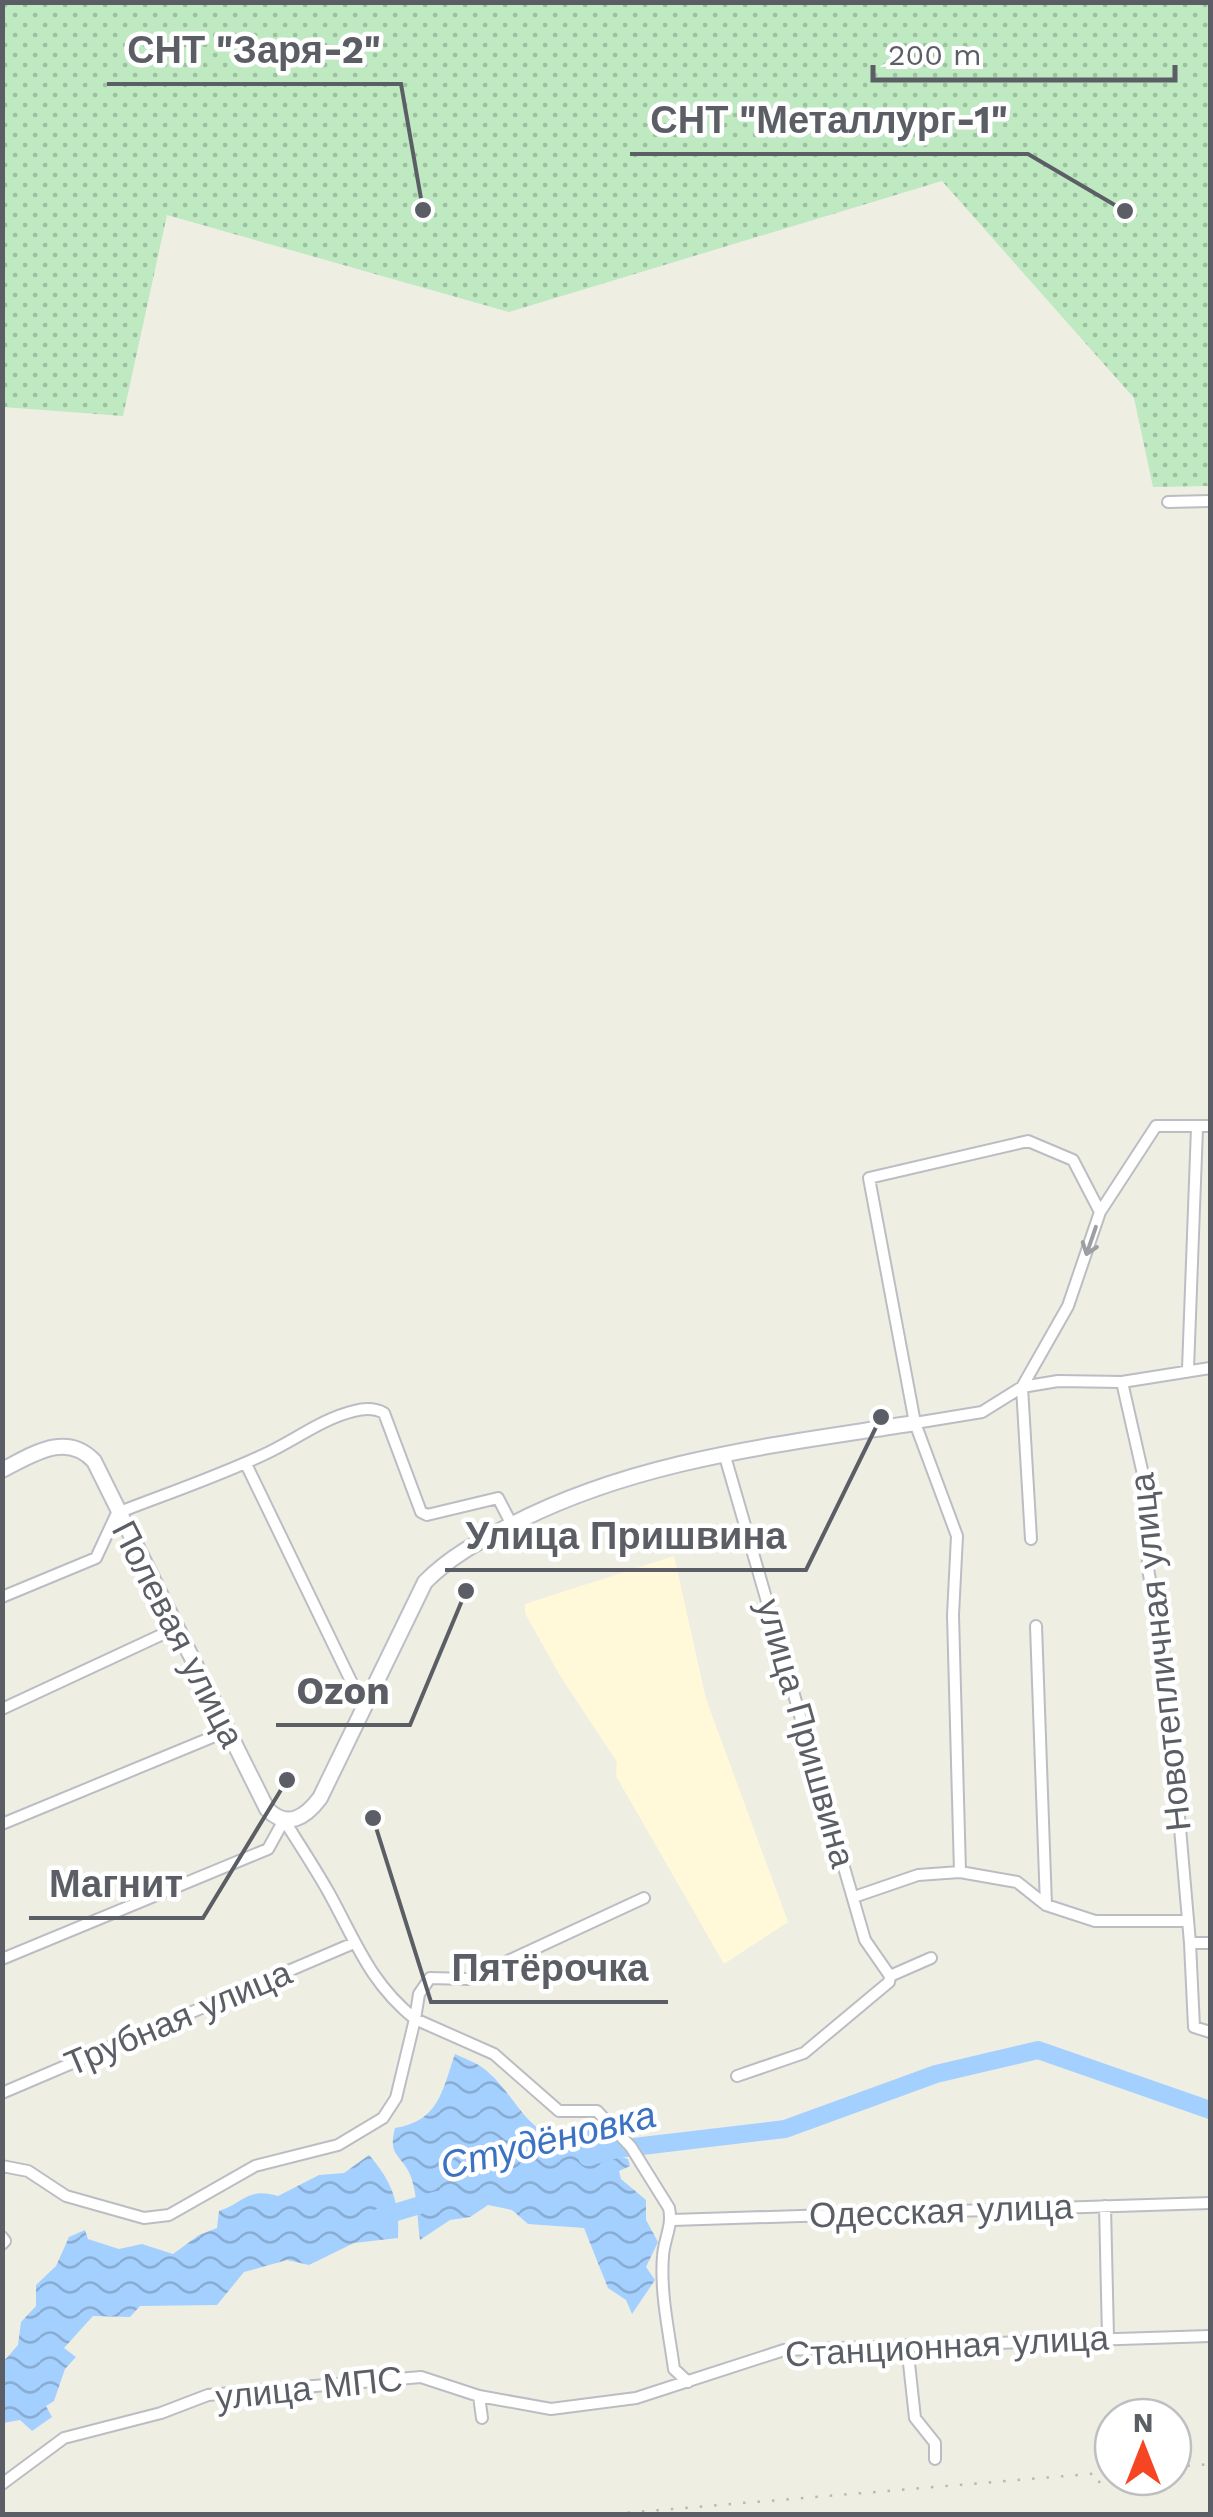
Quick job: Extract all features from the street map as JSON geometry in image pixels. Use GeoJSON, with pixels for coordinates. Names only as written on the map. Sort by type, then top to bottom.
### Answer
{"type":"FeatureCollection","features":[{"type":"Feature","properties":{"kind":"street"},"geometry":{"type":"LineString","coordinates":[[1168,502],[1210,501]]}},
{"type":"Feature","properties":{"kind":"street"},"geometry":{"type":"LineString","coordinates":[[1031,1539],[1022,1387],[1068,1306],[1100,1212],[1156,1126],[1210,1126]]}},
{"type":"Feature","properties":{"kind":"street"},"geometry":{"type":"LineString","coordinates":[[1188,1369],[1196,1128]]}},
{"type":"Feature","properties":{"kind":"street"},"geometry":{"type":"LineString","coordinates":[[960,1872],[953,1614],[957,1536],[914,1422],[869,1178],[1028,1142],[1073,1160],[1100,1212]]}},
{"type":"Feature","properties":{"kind":"street"},"geometry":{"type":"LineString","coordinates":[[2,1959],[268,1849],[284,1820],[300,1818],[320,1798],[425,1582],[449,1558],[512,1524],[590,1489],[724,1453],[982,1412],[1022,1387],[1058,1381],[1122,1382],[1210,1368]]}},
{"type":"Feature","properties":{"kind":"street","name":"Новотепличная улица"},"geometry":{"type":"LineString","coordinates":[[1122,1382],[1146,1492],[1148,1569],[1166,1667],[1194,2027],[1210,2032]]}},
{"type":"Feature","properties":{"kind":"street"},"geometry":{"type":"LineString","coordinates":[[2,1597],[96,1558],[117,1513],[246,1464],[327,1420],[359,1409],[378,1409],[384,1413],[421,1512],[426,1515],[498,1498],[512,1524]]}},
{"type":"Feature","properties":{"kind":"street","name":"Полевая улица"},"geometry":{"type":"LineString","coordinates":[[2,1470],[43,1449],[59,1446],[73,1447],[94,1461],[267,1809],[284,1820],[384,1992],[415,2019]]}},
{"type":"Feature","properties":{"kind":"street","name":"улица Пришвина"},"geometry":{"type":"LineString","coordinates":[[724,1453],[866,1940],[890,1976]]}},
{"type":"Feature","properties":{"kind":"street"},"geometry":{"type":"LineString","coordinates":[[246,1464],[364,1708]]}},
{"type":"Feature","properties":{"kind":"street"},"geometry":{"type":"LineString","coordinates":[[1036,1626],[1046,1905]]}},
{"type":"Feature","properties":{"kind":"street"},"geometry":{"type":"LineString","coordinates":[[2,1710],[176,1628]]}},
{"type":"Feature","properties":{"kind":"street"},"geometry":{"type":"LineString","coordinates":[[2,1824],[226,1731]]}},
{"type":"Feature","properties":{"kind":"street"},"geometry":{"type":"LineString","coordinates":[[854,1897],[918,1876],[960,1872],[1016,1882],[1046,1905],[1095,1921],[1187,1922]]}},
{"type":"Feature","properties":{"kind":"street"},"geometry":{"type":"LineString","coordinates":[[2,2166],[28,2171],[66,2196],[144,2218],[169,2215],[255,2166],[338,2145],[383,2118],[396,2098],[419,1994],[430,1978],[468,1979],[644,1898]]}},
{"type":"Feature","properties":{"kind":"street"},"geometry":{"type":"LineString","coordinates":[[1190,1943],[1210,1943]]}},
{"type":"Feature","properties":{"kind":"street","name":"Трубная улица"},"geometry":{"type":"LineString","coordinates":[[2,2093],[354,1944]]}},
{"type":"Feature","properties":{"kind":"street"},"geometry":{"type":"LineString","coordinates":[[737,2076],[804,2053],[888,1982],[890,1976],[931,1958]]}},
{"type":"Feature","properties":{"kind":"street"},"geometry":{"type":"LineString","coordinates":[[415,2019],[494,2054],[558,2111],[597,2111],[631,2148],[662,2194],[672,2220],[663,2254],[664,2292],[674,2369],[688,2382]]}},
{"type":"Feature","properties":{"kind":"street","name":"Одесская улица"},"geometry":{"type":"LineString","coordinates":[[672,2220],[1210,2203]]}},
{"type":"Feature","properties":{"kind":"street"},"geometry":{"type":"LineString","coordinates":[[1105,2206],[1108,2337]]}},
{"type":"Feature","properties":{"kind":"street","name":"Станционная улица"},"geometry":{"type":"LineString","coordinates":[[688,2382],[784,2350],[1210,2336]]}},
{"type":"Feature","properties":{"kind":"street"},"geometry":{"type":"LineString","coordinates":[[908,2345],[914,2418],[935,2442],[935,2458]]}},
{"type":"Feature","properties":{"kind":"street","name":"улица МПС"},"geometry":{"type":"LineString","coordinates":[[2,2484],[64,2438],[161,2413],[208,2395],[421,2377],[479,2396],[551,2409],[636,2398],[688,2382]]}},
{"type":"Feature","properties":{"kind":"street"},"geometry":{"type":"LineString","coordinates":[[479,2396],[482,2418]]}},
{"type":"Feature","properties":{"kind":"shaded area"},"geometry":{"type":"Polygon","coordinates":[[[674,1556],[706,1699],[788,1922],[724,1964],[616,1776],[617,1762],[559,1674],[525,1613],[525,1604],[674,1556]]]}},
{"type":"Feature","properties":{"kind":"green space"},"geometry":{"type":"Polygon","coordinates":[[[2,3],[1210,3],[1210,486],[1153,487],[1134,398],[942,181],[509,312],[167,215],[123,416],[3,407],[2,3]]]}},
{"type":"Feature","properties":{"kind":"water"},"geometry":{"type":"Polygon","coordinates":[[[455,2054],[483,2068],[541,2130],[555,2136],[572,2136],[593,2128],[612,2137],[609,2153],[628,2159],[630,2166],[619,2171],[621,2179],[646,2200],[646,2220],[658,2242],[646,2267],[655,2280],[632,2314],[626,2300],[608,2288],[584,2228],[528,2224],[512,2210],[488,2205],[470,2217],[450,2220],[420,2240],[413,2185],[394,2151],[393,2138],[395,2128],[421,2119],[437,2102],[455,2054]]]}},
{"type":"Feature","properties":{"kind":"water"},"geometry":{"type":"Polygon","coordinates":[[[369,2155],[393,2193],[398,2238],[354,2243],[309,2265],[287,2260],[244,2272],[217,2305],[140,2306],[130,2317],[93,2316],[64,2348],[76,2357],[65,2369],[54,2401],[46,2406],[52,2417],[32,2431],[20,2420],[3,2423],[3,2362],[18,2345],[21,2322],[36,2306],[36,2285],[56,2266],[69,2237],[85,2230],[88,2239],[119,2249],[142,2244],[173,2254],[199,2235],[217,2228],[219,2211],[246,2197],[259,2193],[278,2196],[319,2175],[344,2173],[369,2155]]]}},
{"type":"Feature","properties":{"kind":"waterway","name":"Студёновка"},"geometry":{"type":"LineString","coordinates":[[587,2157],[617,2149],[785,2129],[936,2074],[1038,2050],[1210,2110]]}},
{"type":"Feature","properties":{"kind":"waterway","name":"Студёновка"},"geometry":{"type":"LineString","coordinates":[[380,2217],[437,2200]]}},
{"type":"Feature","properties":{"kind":"railway"},"geometry":{"type":"LineString","coordinates":[[1193,2465],[1210,2464]]}},
{"type":"Feature","properties":{"kind":"railway"},"geometry":{"type":"LineString","coordinates":[[613,2514],[1093,2474]]}},
{"type":"Feature","properties":{"kind":"place","name":"СНТ \"Заря-2\""},"geometry":{"type":"Point","coordinates":[423,210]}},
{"type":"Feature","properties":{"kind":"place","name":"СНТ \"Металлург-1\""},"geometry":{"type":"Point","coordinates":[1125,211]}},
{"type":"Feature","properties":{"kind":"place","name":"Улица Пришвина"},"geometry":{"type":"Point","coordinates":[881,1417]}},
{"type":"Feature","properties":{"kind":"place","name":"Ozon"},"geometry":{"type":"Point","coordinates":[466,1591]}},
{"type":"Feature","properties":{"kind":"place","name":"Магнит"},"geometry":{"type":"Point","coordinates":[287,1780]}},
{"type":"Feature","properties":{"kind":"place","name":"Пятёрочка"},"geometry":{"type":"Point","coordinates":[373,1818]}}]}
